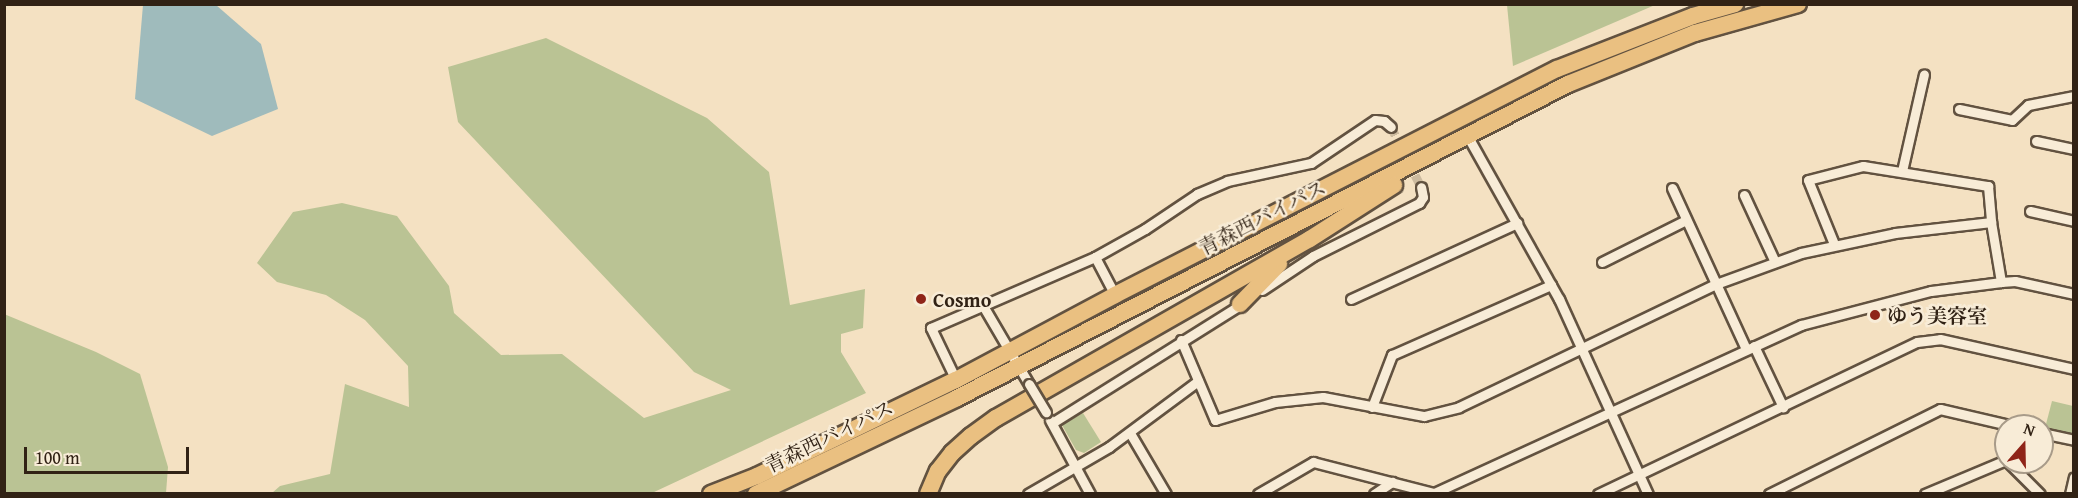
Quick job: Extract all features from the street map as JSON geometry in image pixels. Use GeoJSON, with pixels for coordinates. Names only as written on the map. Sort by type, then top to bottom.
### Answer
{"type":"FeatureCollection","features":[{"type":"Feature","properties":{"kind":"highway","name":"青森西バイパス"},"geometry":{"type":"LineString","coordinates":[[711,494],[760,488],[957,398],[1013,359],[1115,295],[1557,69],[1693,16],[1735,4]]}},
{"type":"Feature","properties":{"kind":"highway","name":"青森西バイパス"},"geometry":{"type":"LineString","coordinates":[[760,488],[956,380],[1013,359],[1468,137],[1568,84],[1695,33],[1798,4]]}},
{"type":"Feature","properties":{"kind":"highway"},"geometry":{"type":"LineString","coordinates":[[928,494],[938,471],[952,453],[971,435],[996,418],[1310,239],[1468,137]]}},
{"type":"Feature","properties":{"kind":"highway"},"geometry":{"type":"LineString","coordinates":[[1240,304],[1269,273],[1310,239]]}},
{"type":"Feature","properties":{"kind":"street"},"geometry":{"type":"LineString","coordinates":[[1902,171],[1924,74]]}},
{"type":"Feature","properties":{"kind":"street"},"geometry":{"type":"LineString","coordinates":[[1959,110],[2012,120],[2028,105],[2073,96]]}},
{"type":"Feature","properties":{"kind":"street"},"geometry":{"type":"LineString","coordinates":[[956,380],[931,328],[1095,257],[1145,229],[1197,195],[1227,182],[1311,163],[1375,120],[1384,121],[1391,127]]}},
{"type":"Feature","properties":{"kind":"street"},"geometry":{"type":"LineString","coordinates":[[1468,137],[1551,285],[1648,494]]}},
{"type":"Feature","properties":{"kind":"street"},"geometry":{"type":"LineString","coordinates":[[2036,141],[2073,149]]}},
{"type":"Feature","properties":{"kind":"street"},"geometry":{"type":"LineString","coordinates":[[1834,244],[1808,180],[1863,166],[1988,186],[1990,222],[2001,282]]}},
{"type":"Feature","properties":{"kind":"street"},"geometry":{"type":"LineString","coordinates":[[1052,423],[1312,256],[1419,203],[1423,196],[1421,187]]}},
{"type":"Feature","properties":{"kind":"street"},"geometry":{"type":"LineString","coordinates":[[1672,188],[1716,284],[1783,407]]}},
{"type":"Feature","properties":{"kind":"street"},"geometry":{"type":"LineString","coordinates":[[1743,195],[1775,261]]}},
{"type":"Feature","properties":{"kind":"street"},"geometry":{"type":"LineString","coordinates":[[2030,211],[2073,221]]}},
{"type":"Feature","properties":{"kind":"street"},"geometry":{"type":"LineString","coordinates":[[1602,262],[1686,220]]}},
{"type":"Feature","properties":{"kind":"street"},"geometry":{"type":"LineString","coordinates":[[1181,340],[1215,420],[1275,402],[1323,397],[1424,416],[1459,407],[1716,284],[1775,261],[1834,244],[1895,233],[1990,222]]}},
{"type":"Feature","properties":{"kind":"street"},"geometry":{"type":"LineString","coordinates":[[1352,299],[1517,223]]}},
{"type":"Feature","properties":{"kind":"street"},"geometry":{"type":"LineString","coordinates":[[1095,257],[1115,295]]}},
{"type":"Feature","properties":{"kind":"street"},"geometry":{"type":"LineString","coordinates":[[1258,494],[1313,462],[1434,493],[1802,325],[1869,305],[1931,291],[2001,282],[2015,281],[2073,294]]}},
{"type":"Feature","properties":{"kind":"street"},"geometry":{"type":"LineString","coordinates":[[1372,407],[1392,355],[1551,285]]}},
{"type":"Feature","properties":{"kind":"street"},"geometry":{"type":"LineString","coordinates":[[982,304],[1046,412],[1090,494]]}},
{"type":"Feature","properties":{"kind":"street"},"geometry":{"type":"LineString","coordinates":[[1598,494],[1917,342],[1940,339],[2073,369]]}},
{"type":"Feature","properties":{"kind":"street"},"geometry":{"type":"LineString","coordinates":[[1028,494],[1130,433],[1198,381]]}},
{"type":"Feature","properties":{"kind":"street"},"geometry":{"type":"LineString","coordinates":[[1769,494],[1940,409],[1994,422]]}},
{"type":"Feature","properties":{"kind":"street"},"geometry":{"type":"LineString","coordinates":[[1130,433],[1166,494]]}},
{"type":"Feature","properties":{"kind":"street"},"geometry":{"type":"LineString","coordinates":[[2054,436],[2073,440]]}},
{"type":"Feature","properties":{"kind":"street"},"geometry":{"type":"LineString","coordinates":[[1925,494],[1994,466]]}},
{"type":"Feature","properties":{"kind":"street"},"geometry":{"type":"LineString","coordinates":[[2020,474],[2040,494]]}},
{"type":"Feature","properties":{"kind":"street"},"geometry":{"type":"LineString","coordinates":[[2070,494],[2073,477]]}},
{"type":"Feature","properties":{"kind":"street"},"geometry":{"type":"LineString","coordinates":[[1374,494],[1392,482]]}},
{"type":"Feature","properties":{"kind":"green space"},"geometry":{"type":"Polygon","coordinates":[[[1507,4],[1655,5],[1513,66],[1507,4]]]}},
{"type":"Feature","properties":{"kind":"green space"},"geometry":{"type":"Polygon","coordinates":[[[546,38],[707,118],[769,172],[790,305],[865,289],[863,328],[841,334],[841,352],[866,393],[652,493],[272,493],[280,486],[330,474],[345,384],[409,407],[408,366],[365,320],[326,295],[277,282],[257,263],[293,212],[342,203],[397,216],[449,286],[454,313],[501,355],[562,354],[644,418],[731,390],[694,372],[458,122],[448,67],[546,38]]]}},
{"type":"Feature","properties":{"kind":"green space"},"geometry":{"type":"Polygon","coordinates":[[[4,314],[96,352],[140,374],[168,467],[166,493],[5,493],[4,314]]]}},
{"type":"Feature","properties":{"kind":"green space"},"geometry":{"type":"Polygon","coordinates":[[[2052,401],[2073,406],[2073,434],[2054,430],[2054,414],[2049,414],[2052,401]]]}},
{"type":"Feature","properties":{"kind":"green space"},"geometry":{"type":"Polygon","coordinates":[[[1083,413],[1101,442],[1084,453],[1076,450],[1062,425],[1083,413]]]}},
{"type":"Feature","properties":{"kind":"water"},"geometry":{"type":"Polygon","coordinates":[[[143,5],[216,5],[261,44],[278,109],[212,136],[135,99],[143,5]]]}},
{"type":"Feature","properties":{"kind":"tunnel"},"geometry":{"type":"LineString","coordinates":[[1391,127],[1403,150]]}},
{"type":"Feature","properties":{"kind":"tunnel"},"geometry":{"type":"LineString","coordinates":[[1409,163],[1421,187]]}},
{"type":"Feature","properties":{"kind":"place","name":"Cosmo"},"geometry":{"type":"Point","coordinates":[921,299]}},
{"type":"Feature","properties":{"kind":"place","name":"ゆう美容室"},"geometry":{"type":"Point","coordinates":[1875,315]}}]}
